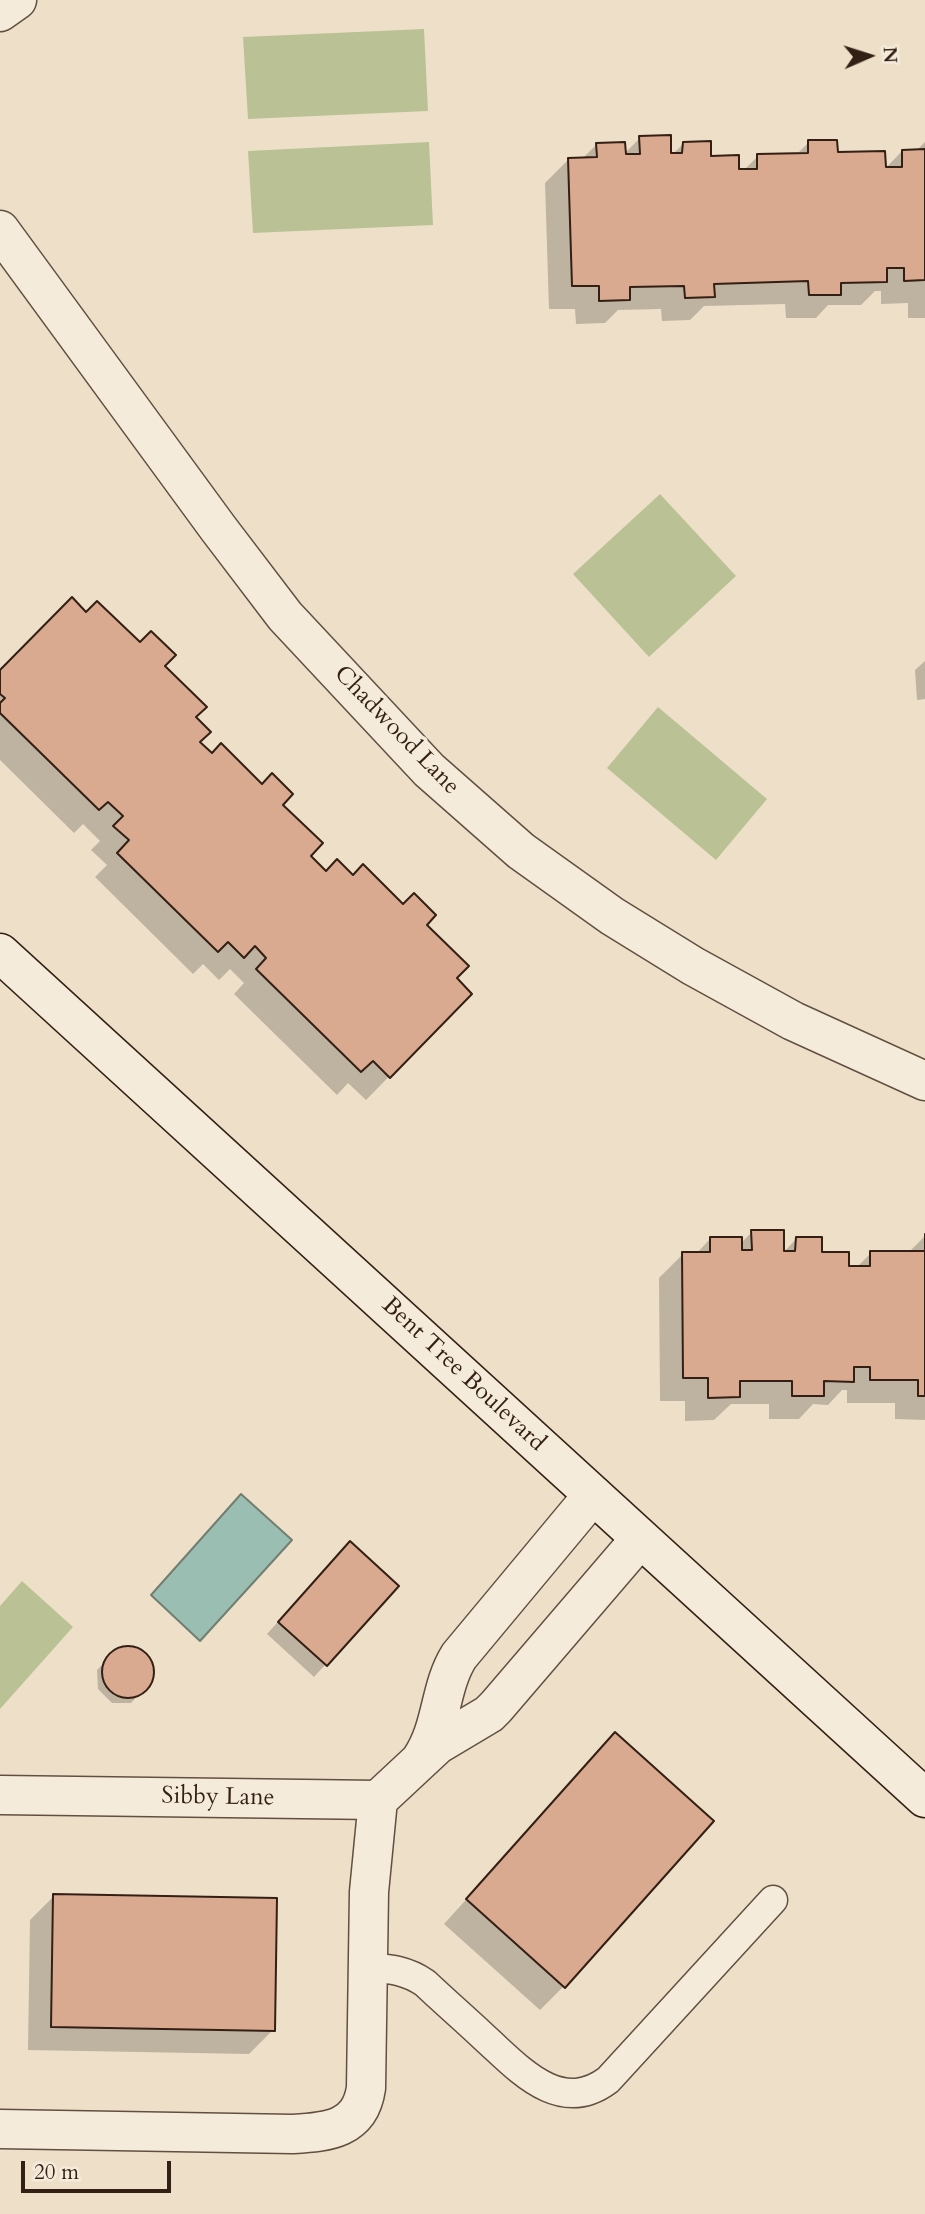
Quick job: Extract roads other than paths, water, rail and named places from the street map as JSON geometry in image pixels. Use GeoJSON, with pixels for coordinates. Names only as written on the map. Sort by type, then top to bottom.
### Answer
{"type":"FeatureCollection","features":[{"type":"Feature","properties":{"kind":"street"},"geometry":{"type":"LineString","coordinates":[[0,12],[17,0]]}},
{"type":"Feature","properties":{"kind":"street","name":"Chadwood Lane"},"geometry":{"type":"LineString","coordinates":[[0,230],[285,616],[429,770],[521,852],[612,916],[693,967],[793,1021],[925,1081]]}},
{"type":"Feature","properties":{"kind":"street","name":"Bent Tree Boulevard"},"geometry":{"type":"LineString","coordinates":[[0,953],[291,1215],[640,1539],[919,1781]]}},
{"type":"Feature","properties":{"kind":"street"},"geometry":{"type":"LineString","coordinates":[[420,1761],[435,1733],[448,1682],[459,1656],[593,1495]]}},
{"type":"Feature","properties":{"kind":"street"},"geometry":{"type":"LineString","coordinates":[[0,2129],[293,2134],[338,2127],[354,2117],[364,2100],[367,2073],[369,1892],[378,1800],[437,1745],[489,1714],[640,1539]]}},
{"type":"Feature","properties":{"kind":"street","name":"Sibby Lane"},"geometry":{"type":"LineString","coordinates":[[0,1795],[378,1800]]}},
{"type":"Feature","properties":{"kind":"lane"},"geometry":{"type":"LineString","coordinates":[[368,1967],[394,1969],[411,1974],[425,1983],[531,2079],[557,2091],[582,2092],[608,2080],[773,1900]]}},
{"type":"Feature","properties":{"kind":"water"},"geometry":{"type":"Polygon","coordinates":[[[241,1494],[292,1540],[200,1641],[151,1595],[241,1494]]]}}]}
